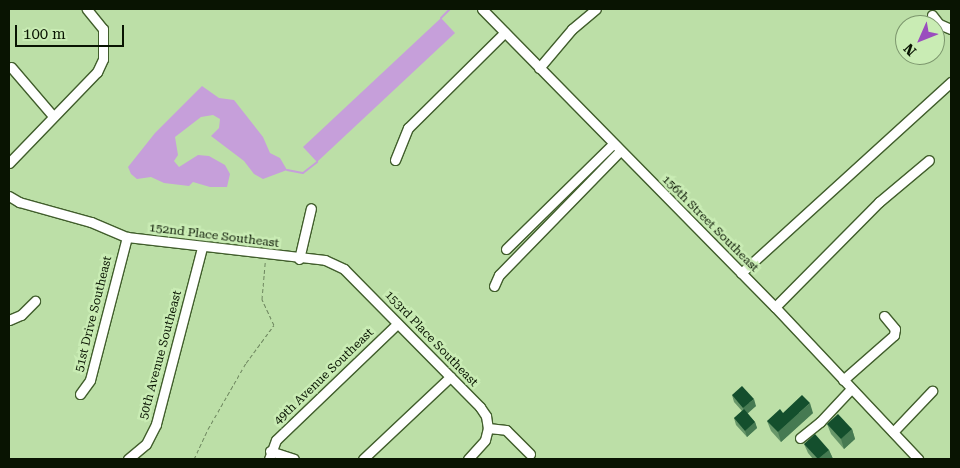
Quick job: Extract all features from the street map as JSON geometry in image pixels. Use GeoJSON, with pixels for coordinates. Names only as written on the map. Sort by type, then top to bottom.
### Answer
{"type":"FeatureCollection","features":[{"type":"Feature","properties":{"kind":"street"},"geometry":{"type":"LineString","coordinates":[[9,163],[53,116],[86,85],[103,59],[103,30],[87,9]]}},
{"type":"Feature","properties":{"kind":"street","name":"156th Street Southeast"},"geometry":{"type":"LineString","coordinates":[[482,9],[775,308],[918,459]]}},
{"type":"Feature","properties":{"kind":"street"},"geometry":{"type":"LineString","coordinates":[[539,68],[572,29],[596,9]]}},
{"type":"Feature","properties":{"kind":"street"},"geometry":{"type":"LineString","coordinates":[[395,160],[408,128],[505,32]]}},
{"type":"Feature","properties":{"kind":"street"},"geometry":{"type":"LineString","coordinates":[[11,67],[53,116]]}},
{"type":"Feature","properties":{"kind":"street"},"geometry":{"type":"LineString","coordinates":[[741,273],[951,82]]}},
{"type":"Feature","properties":{"kind":"street"},"geometry":{"type":"LineString","coordinates":[[506,249],[613,144]]}},
{"type":"Feature","properties":{"kind":"street"},"geometry":{"type":"LineString","coordinates":[[494,286],[499,275],[620,151]]}},
{"type":"Feature","properties":{"kind":"street"},"geometry":{"type":"LineString","coordinates":[[775,308],[886,196],[929,160]]}},
{"type":"Feature","properties":{"kind":"street","name":"152nd Place Southeast"},"geometry":{"type":"LineString","coordinates":[[9,196],[19,202],[91,222],[126,237],[299,259]]}},
{"type":"Feature","properties":{"kind":"street"},"geometry":{"type":"LineString","coordinates":[[299,259],[311,208]]}},
{"type":"Feature","properties":{"kind":"street","name":"51st Drive Southeast"},"geometry":{"type":"LineString","coordinates":[[80,394],[90,380],[126,237]]}},
{"type":"Feature","properties":{"kind":"street","name":"50th Avenue Southeast"},"geometry":{"type":"LineString","coordinates":[[128,459],[146,444],[156,424],[202,248]]}},
{"type":"Feature","properties":{"kind":"street","name":"153rd Place Southeast"},"geometry":{"type":"LineString","coordinates":[[299,259],[325,260],[344,269],[450,376],[486,416],[488,428]]}},
{"type":"Feature","properties":{"kind":"street"},"geometry":{"type":"LineString","coordinates":[[9,320],[21,315],[35,301]]}},
{"type":"Feature","properties":{"kind":"street"},"geometry":{"type":"LineString","coordinates":[[843,380],[894,335],[895,329],[884,316]]}},
{"type":"Feature","properties":{"kind":"street","name":"49th Avenue Southeast"},"geometry":{"type":"LineString","coordinates":[[269,455],[276,440],[397,324]]}},
{"type":"Feature","properties":{"kind":"street"},"geometry":{"type":"LineString","coordinates":[[363,459],[450,376]]}},
{"type":"Feature","properties":{"kind":"street"},"geometry":{"type":"LineString","coordinates":[[800,438],[820,422],[851,389]]}},
{"type":"Feature","properties":{"kind":"street"},"geometry":{"type":"LineString","coordinates":[[893,432],[932,391]]}},
{"type":"Feature","properties":{"kind":"street"},"geometry":{"type":"LineString","coordinates":[[468,459],[485,440],[488,428],[506,430],[530,454]]}},
{"type":"Feature","properties":{"kind":"street"},"geometry":{"type":"LineString","coordinates":[[269,455],[294,459]]}},
{"type":"Feature","properties":{"kind":"path"},"geometry":{"type":"LineString","coordinates":[[194,459],[208,428],[246,362],[274,325],[262,300],[266,255]]}},
{"type":"Feature","properties":{"kind":"shaded area"},"geometry":{"type":"Polygon","coordinates":[[[441,18],[455,33],[317,162],[303,147],[441,18]]]}},
{"type":"Feature","properties":{"kind":"shaded area"},"geometry":{"type":"Polygon","coordinates":[[[202,86],[219,98],[234,100],[263,137],[270,153],[280,158],[287,170],[263,179],[254,174],[244,161],[211,136],[219,128],[220,119],[213,115],[201,117],[175,137],[178,155],[174,161],[179,167],[198,155],[209,156],[225,165],[230,174],[227,187],[210,187],[193,182],[189,186],[164,183],[151,177],[137,179],[131,174],[128,167],[155,133],[202,86]]]}},
{"type":"Feature","properties":{"kind":"building"},"geometry":{"type":"Polygon","coordinates":[[[742,386],[754,399],[743,408],[732,395],[742,386]]]}},
{"type":"Feature","properties":{"kind":"building"},"geometry":{"type":"Polygon","coordinates":[[[802,395],[810,403],[778,432],[767,421],[780,409],[783,413],[802,395]]]}},
{"type":"Feature","properties":{"kind":"building"},"geometry":{"type":"Polygon","coordinates":[[[744,409],[755,422],[745,431],[734,418],[744,409]]]}},
{"type":"Feature","properties":{"kind":"building"},"geometry":{"type":"Polygon","coordinates":[[[838,414],[852,429],[841,439],[827,424],[838,414]]]}},
{"type":"Feature","properties":{"kind":"building"},"geometry":{"type":"Polygon","coordinates":[[[815,434],[829,450],[818,459],[804,444],[815,434]]]}},
{"type":"Feature","properties":{"kind":"waterway"},"geometry":{"type":"LineString","coordinates":[[441,18],[450,9]]}},
{"type":"Feature","properties":{"kind":"waterway"},"geometry":{"type":"LineString","coordinates":[[287,170],[303,173],[317,162]]}}]}
